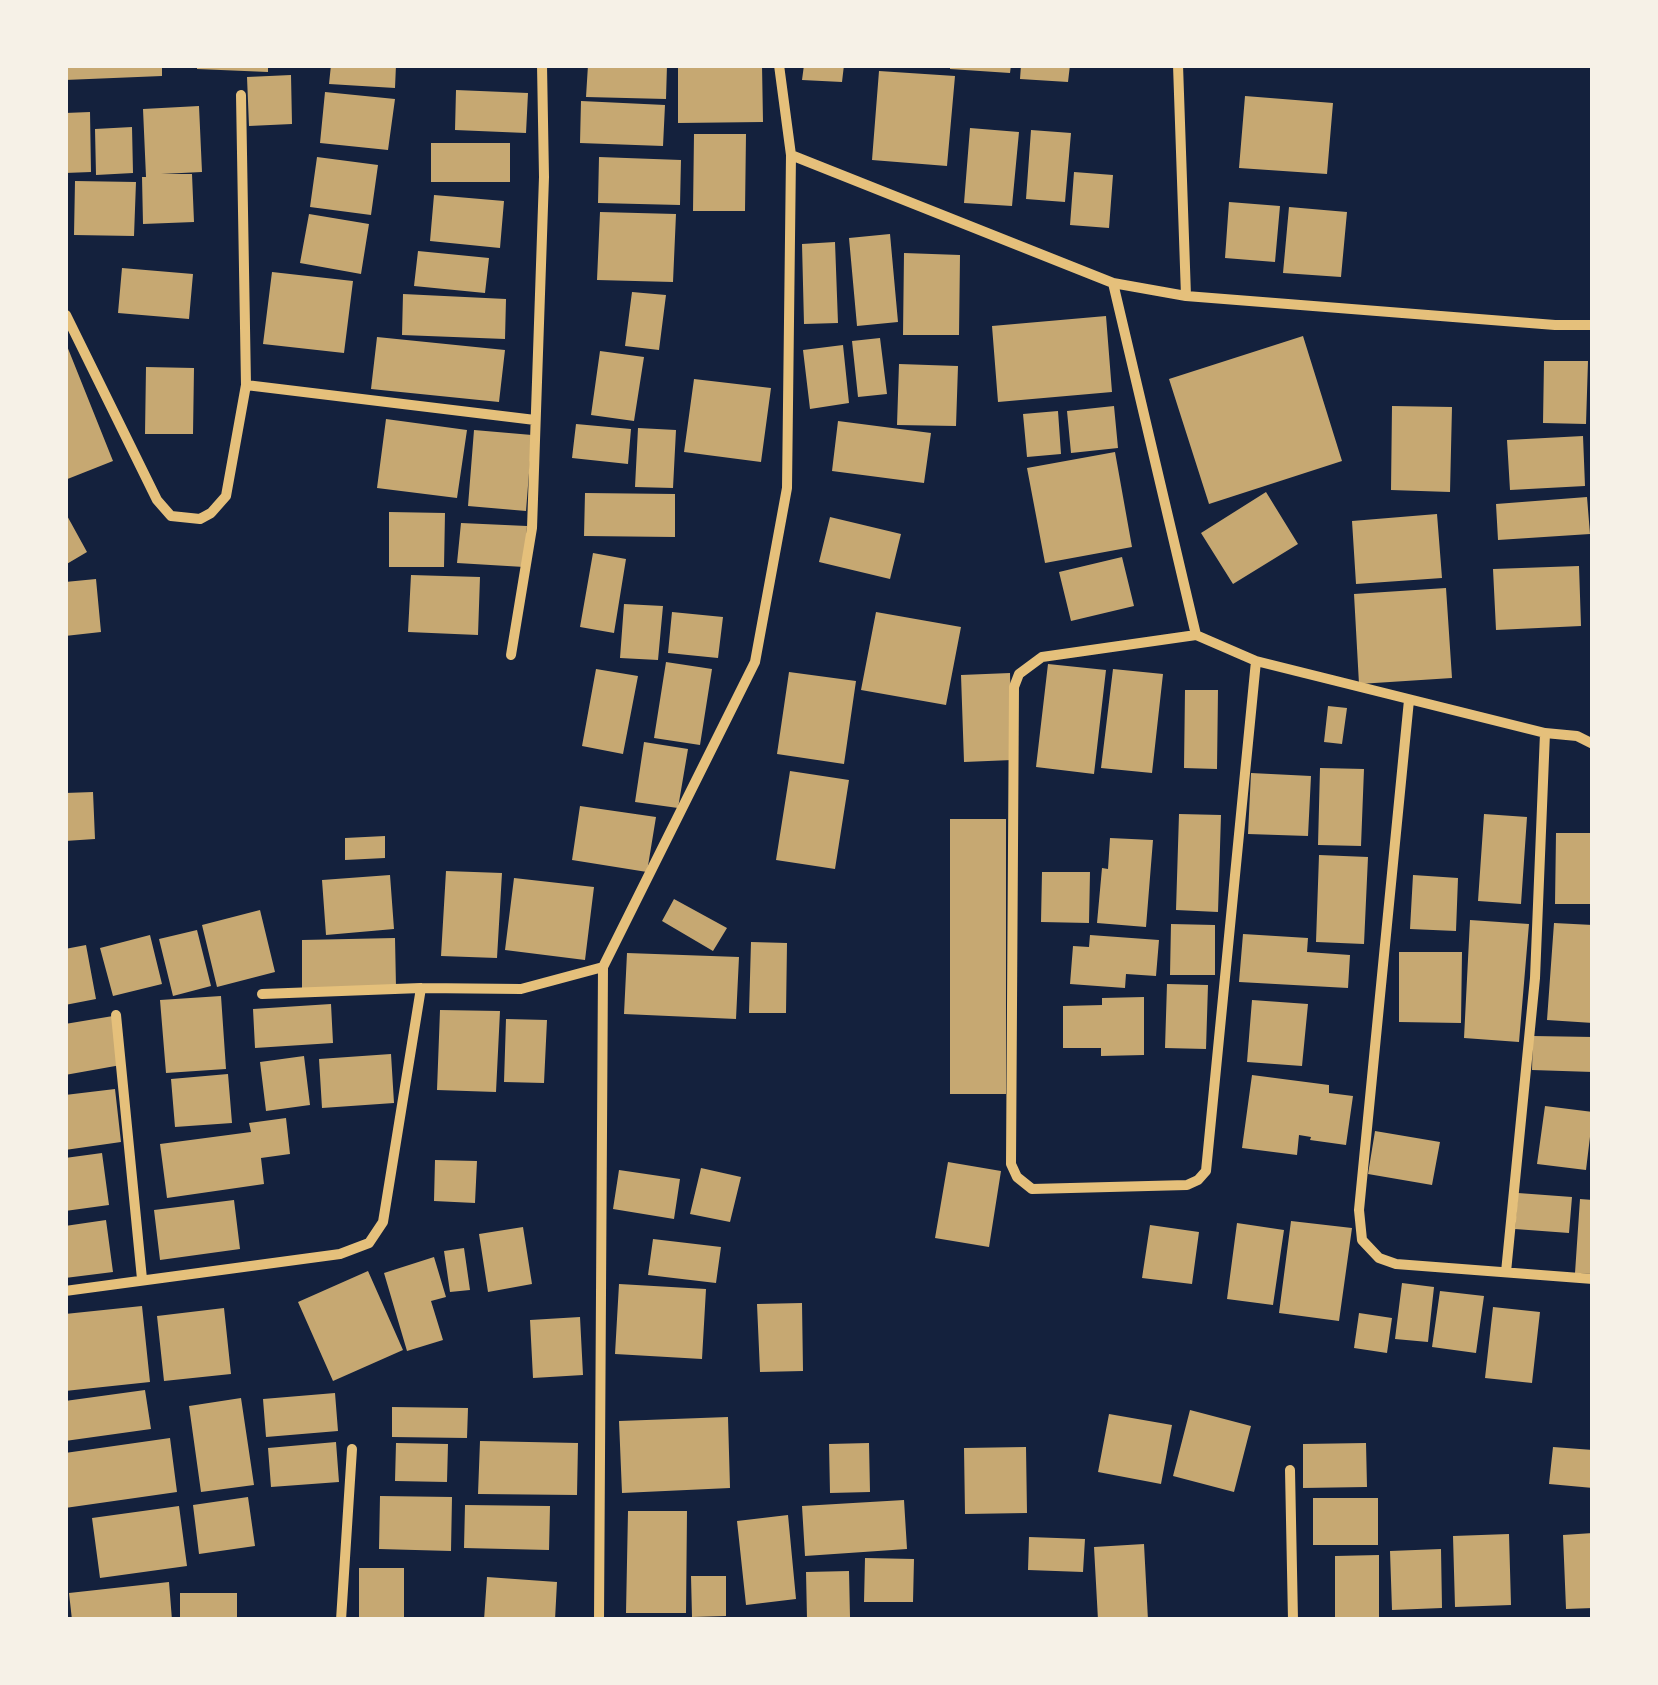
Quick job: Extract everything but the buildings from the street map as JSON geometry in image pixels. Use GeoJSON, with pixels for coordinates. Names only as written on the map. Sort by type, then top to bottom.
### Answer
{"type":"FeatureCollection","features":[{"type":"Feature","properties":{"kind":"street"},"geometry":{"type":"LineString","coordinates":[[510,655],[532,528],[544,177],[542,65]]}},
{"type":"Feature","properties":{"kind":"street"},"geometry":{"type":"LineString","coordinates":[[600,1620],[603,967],[755,662],[787,488],[791,155],[779,65]]}},
{"type":"Feature","properties":{"kind":"street"},"geometry":{"type":"LineString","coordinates":[[1178,65],[1186,296]]}},
{"type":"Feature","properties":{"kind":"street"},"geometry":{"type":"LineString","coordinates":[[66,315],[157,500],[171,516],[200,519],[211,513],[226,496],[246,384],[241,95]]}},
{"type":"Feature","properties":{"kind":"street"},"geometry":{"type":"LineString","coordinates":[[791,155],[1113,283],[1186,296],[1555,325],[1593,324]]}},
{"type":"Feature","properties":{"kind":"street"},"geometry":{"type":"LineString","coordinates":[[1113,283],[1196,635]]}},
{"type":"Feature","properties":{"kind":"street"},"geometry":{"type":"LineString","coordinates":[[246,384],[535,420]]}},
{"type":"Feature","properties":{"kind":"street"},"geometry":{"type":"LineString","coordinates":[[1256,661],[1206,1170],[1188,1186],[1032,1189],[1017,1177],[1010,1164],[1014,688],[1019,674],[1042,657],[1196,635],[1256,661],[1545,732],[1577,736],[1593,744]]}},
{"type":"Feature","properties":{"kind":"street"},"geometry":{"type":"LineString","coordinates":[[1409,700],[1359,1210],[1362,1240],[1378,1258],[1396,1264],[1593,1278]]}},
{"type":"Feature","properties":{"kind":"street"},"geometry":{"type":"LineString","coordinates":[[1506,1272],[1535,978],[1545,732]]}},
{"type":"Feature","properties":{"kind":"street"},"geometry":{"type":"LineString","coordinates":[[262,994],[521,988],[603,967]]}},
{"type":"Feature","properties":{"kind":"street"},"geometry":{"type":"LineString","coordinates":[[65,1291],[340,1254],[369,1242],[383,1222],[422,988]]}},
{"type":"Feature","properties":{"kind":"street"},"geometry":{"type":"LineString","coordinates":[[116,1014],[142,1279]]}},
{"type":"Feature","properties":{"kind":"street"},"geometry":{"type":"LineString","coordinates":[[341,1620],[352,1449]]}},
{"type":"Feature","properties":{"kind":"street"},"geometry":{"type":"LineString","coordinates":[[1290,1470],[1293,1620]]}}]}
